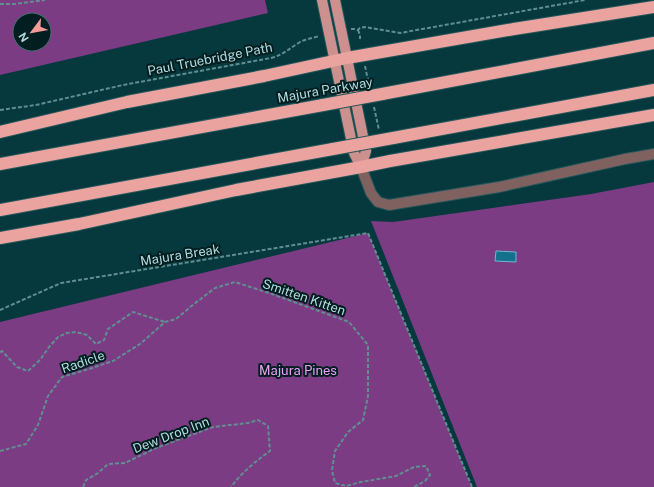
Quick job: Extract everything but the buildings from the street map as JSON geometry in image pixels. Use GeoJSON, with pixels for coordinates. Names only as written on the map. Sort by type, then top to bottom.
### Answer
{"type":"FeatureCollection","features":[{"type":"Feature","properties":{"kind":"highway"},"geometry":{"type":"LineString","coordinates":[[0,132],[127,102],[348,58],[514,29],[654,7]]}},
{"type":"Feature","properties":{"kind":"highway","name":"Majura Parkway"},"geometry":{"type":"LineString","coordinates":[[0,164],[323,105],[377,98],[530,66],[654,43]]}},
{"type":"Feature","properties":{"kind":"highway"},"geometry":{"type":"LineString","coordinates":[[0,210],[654,90]]}},
{"type":"Feature","properties":{"kind":"highway"},"geometry":{"type":"LineString","coordinates":[[0,238],[79,224],[236,190],[362,167],[390,160],[654,115]]}},
{"type":"Feature","properties":{"kind":"main road"},"geometry":{"type":"LineString","coordinates":[[322,0],[354,154],[362,167]]}},
{"type":"Feature","properties":{"kind":"main road"},"geometry":{"type":"LineString","coordinates":[[335,0],[366,151],[362,167]]}},
{"type":"Feature","properties":{"kind":"lane"},"geometry":{"type":"LineString","coordinates":[[362,167],[371,193],[378,202],[389,205],[499,187],[654,154]]}},
{"type":"Feature","properties":{"kind":"path"},"geometry":{"type":"LineString","coordinates":[[0,4],[14,4],[45,0]]}},
{"type":"Feature","properties":{"kind":"path"},"geometry":{"type":"LineString","coordinates":[[342,32],[354,28],[358,30],[365,27],[400,33],[585,0]]}},
{"type":"Feature","properties":{"kind":"path"},"geometry":{"type":"LineString","coordinates":[[358,30],[360,39]]}},
{"type":"Feature","properties":{"kind":"path","name":"Paul Truebridge Path"},"geometry":{"type":"LineString","coordinates":[[0,110],[36,105],[130,84],[271,58],[279,56],[310,38],[329,34]]}},
{"type":"Feature","properties":{"kind":"path"},"geometry":{"type":"LineString","coordinates":[[364,63],[369,86]]}},
{"type":"Feature","properties":{"kind":"path"},"geometry":{"type":"LineString","coordinates":[[377,98],[379,132]]}},
{"type":"Feature","properties":{"kind":"path","name":"Majura Break"},"geometry":{"type":"LineString","coordinates":[[0,310],[61,283],[368,233],[472,487]]}},
{"type":"Feature","properties":{"kind":"path","name":"Smitten Kitten"},"geometry":{"type":"LineString","coordinates":[[194,304],[215,288],[235,282],[349,322],[368,345],[368,396],[363,420],[348,432],[335,451],[332,470],[335,483],[346,486],[396,476],[414,467],[426,466],[430,475],[414,487]]}},
{"type":"Feature","properties":{"kind":"path","name":"Radicle"},"geometry":{"type":"LineString","coordinates":[[0,451],[26,444],[38,425],[48,396],[62,377],[113,362],[140,344],[165,322],[176,319],[194,304]]}},
{"type":"Feature","properties":{"kind":"path"},"geometry":{"type":"LineString","coordinates":[[0,352],[2,351],[17,367],[28,371],[40,360],[49,347],[58,338],[67,333],[76,332],[87,335],[96,344],[104,340],[108,329],[133,312],[165,322]]}},
{"type":"Feature","properties":{"kind":"path","name":"Dew Drop Inn"},"geometry":{"type":"LineString","coordinates":[[83,487],[86,480],[98,473],[108,464],[125,463],[156,448],[213,427],[248,424],[258,420],[268,426],[270,451],[234,482],[231,487]]}},
{"type":"Feature","properties":{"kind":"path"},"geometry":{"type":"LineString","coordinates":[[234,482],[236,487]]}},
{"type":"Feature","properties":{"kind":"green space"},"geometry":{"type":"Polygon","coordinates":[[[0,0],[265,0],[268,13],[0,75],[0,0]]]}},
{"type":"Feature","properties":{"kind":"green space"},"geometry":{"type":"Polygon","coordinates":[[[654,182],[654,487],[477,487],[371,221],[393,222],[591,194],[654,182]]]}},
{"type":"Feature","properties":{"kind":"green space","name":"Majura Pines"},"geometry":{"type":"Polygon","coordinates":[[[368,233],[472,487],[0,487],[0,322],[368,233]]]}}]}
